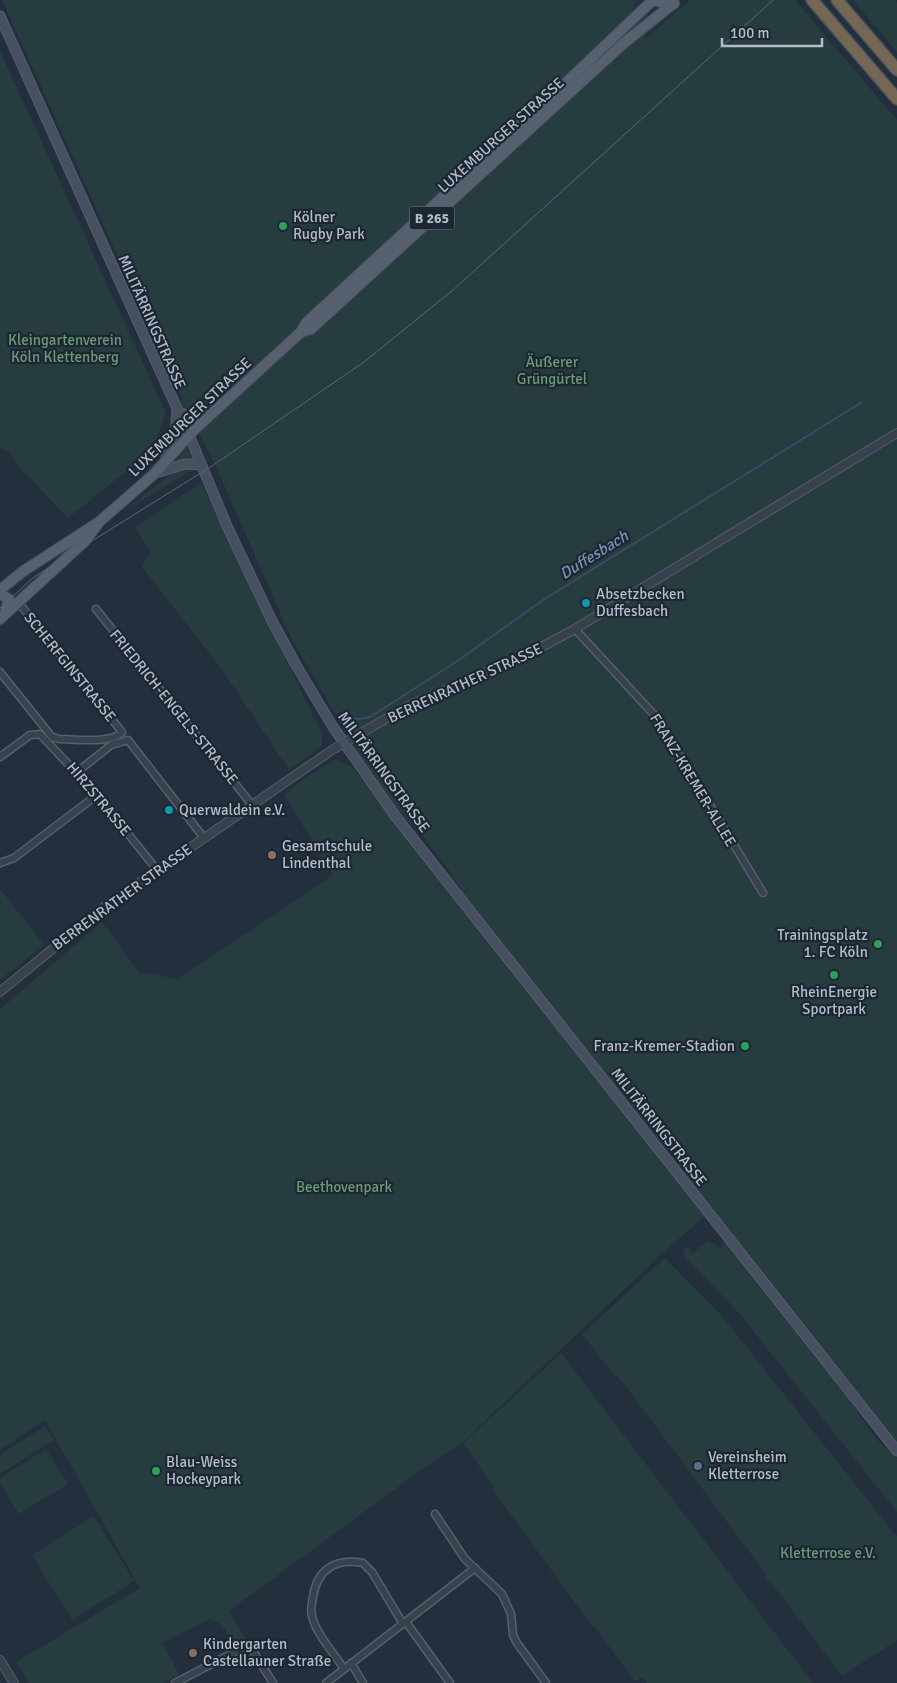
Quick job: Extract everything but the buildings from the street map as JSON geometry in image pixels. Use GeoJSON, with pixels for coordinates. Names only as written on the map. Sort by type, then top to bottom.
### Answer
{"type":"FeatureCollection","features":[{"type":"Feature","properties":{"kind":"highway"},"geometry":{"type":"LineString","coordinates":[[812,0],[897,99]]}},
{"type":"Feature","properties":{"kind":"highway"},"geometry":{"type":"LineString","coordinates":[[838,0],[897,70]]}},
{"type":"Feature","properties":{"kind":"main road"},"geometry":{"type":"LineString","coordinates":[[653,19],[658,1],[676,2]]}},
{"type":"Feature","properties":{"kind":"main road","name":"LUXEMBURGER STRASSE"},"geometry":{"type":"LineString","coordinates":[[0,592],[22,572],[99,522],[153,474],[208,416],[301,332],[306,323],[324,305],[658,1]]}},
{"type":"Feature","properties":{"kind":"main road","name":"LUXEMBURGER STRASSE"},"geometry":{"type":"LineString","coordinates":[[301,332],[311,329],[653,19],[676,2]]}},
{"type":"Feature","properties":{"kind":"main road","name":"MILITÄRRINGSTRASSE"},"geometry":{"type":"LineString","coordinates":[[0,16],[189,435],[227,526],[272,621],[296,665],[344,744],[396,817],[897,1451]]}},
{"type":"Feature","properties":{"kind":"main road"},"geometry":{"type":"LineString","coordinates":[[164,462],[175,432],[177,411],[191,417],[208,416]]}},
{"type":"Feature","properties":{"kind":"main road"},"geometry":{"type":"LineString","coordinates":[[153,474],[185,464],[201,464]]}},
{"type":"Feature","properties":{"kind":"main road","name":"LUXEMBURGER STRASSE"},"geometry":{"type":"LineString","coordinates":[[1,619],[85,541],[99,522]]}},
{"type":"Feature","properties":{"kind":"main road"},"geometry":{"type":"LineString","coordinates":[[0,592],[6,595],[10,604],[1,619]]}},
{"type":"Feature","properties":{"kind":"street","name":"BERRENRATHER STRASSE"},"geometry":{"type":"LineString","coordinates":[[0,992],[100,911],[157,870],[344,744],[408,706],[536,650],[576,629],[897,433]]}},
{"type":"Feature","properties":{"kind":"street","name":"SCHERFGINSTRASSE"},"geometry":{"type":"LineString","coordinates":[[0,672],[47,733],[59,739],[109,739],[118,737],[122,732],[18,602]]}},
{"type":"Feature","properties":{"kind":"street","name":"FRIEDRICH-ENGELS-STRASSE"},"geometry":{"type":"LineString","coordinates":[[96,609],[252,805]]}},
{"type":"Feature","properties":{"kind":"street","name":"FRANZ-KREMER-ALLEE"},"geometry":{"type":"LineString","coordinates":[[576,629],[657,718],[763,893]]}},
{"type":"Feature","properties":{"kind":"street","name":"HIRZSTRASSE"},"geometry":{"type":"LineString","coordinates":[[0,757],[37,733],[77,772],[157,870]]}},
{"type":"Feature","properties":{"kind":"street"},"geometry":{"type":"LineString","coordinates":[[77,772],[110,745],[128,740],[204,838]]}},
{"type":"Feature","properties":{"kind":"street"},"geometry":{"type":"LineString","coordinates":[[0,862],[14,858],[97,795]]}},
{"type":"Feature","properties":{"kind":"street"},"geometry":{"type":"LineString","coordinates":[[435,1514],[460,1552],[502,1594],[511,1614],[513,1635],[516,1642],[546,1683]]}},
{"type":"Feature","properties":{"kind":"street"},"geometry":{"type":"LineString","coordinates":[[344,1669],[312,1617],[314,1591],[320,1574],[325,1570],[342,1563],[363,1563],[372,1572],[405,1623],[450,1683]]}},
{"type":"Feature","properties":{"kind":"street"},"geometry":{"type":"LineString","coordinates":[[326,1683],[475,1568]]}},
{"type":"Feature","properties":{"kind":"street"},"geometry":{"type":"LineString","coordinates":[[175,1683],[244,1647],[253,1651],[273,1683]]}},
{"type":"Feature","properties":{"kind":"street"},"geometry":{"type":"LineString","coordinates":[[0,1660],[3,1671],[14,1683]]}},
{"type":"Feature","properties":{"kind":"street"},"geometry":{"type":"LineString","coordinates":[[351,1663],[363,1683]]}},
{"type":"Feature","properties":{"kind":"green space","name":"Äußerer Grüngürtel"},"geometry":{"type":"Polygon","coordinates":[[[2,0],[636,0],[632,12],[640,1],[637,9],[649,16],[636,27],[643,35],[686,0],[645,36],[646,38],[690,0],[795,0],[897,120],[897,1445],[463,893],[449,870],[417,829],[402,816],[362,759],[292,640],[219,473],[188,411],[180,403],[183,401],[2,0]]]}},
{"type":"Feature","properties":{"kind":"green space"},"geometry":{"type":"Polygon","coordinates":[[[853,0],[895,0],[897,3],[897,52],[853,0]]]}},
{"type":"Feature","properties":{"kind":"green space","name":"Kleingartenverein Köln Klettenberg"},"geometry":{"type":"Polygon","coordinates":[[[0,51],[166,413],[152,451],[68,518],[22,470],[10,453],[0,446],[0,51]]]}},
{"type":"Feature","properties":{"kind":"green space"},"geometry":{"type":"Polygon","coordinates":[[[186,447],[193,459],[170,468],[186,447]]]}},
{"type":"Feature","properties":{"kind":"green space"},"geometry":{"type":"Polygon","coordinates":[[[186,469],[193,470],[125,510],[170,475],[186,469]]]}},
{"type":"Feature","properties":{"kind":"green space"},"geometry":{"type":"Polygon","coordinates":[[[201,483],[322,734],[322,746],[289,770],[221,668],[142,567],[150,551],[135,527],[201,483]]]}},
{"type":"Feature","properties":{"kind":"green space","name":"Beethovenpark"},"geometry":{"type":"Polygon","coordinates":[[[335,759],[353,767],[705,1216],[666,1250],[462,1443],[432,1462],[229,1611],[246,1639],[230,1646],[228,1636],[222,1626],[210,1619],[163,1643],[179,1674],[163,1683],[29,1683],[16,1662],[140,1588],[45,1420],[0,1450],[0,1009],[102,922],[139,972],[178,979],[333,875],[284,795],[305,778],[335,759]]]}},
{"type":"Feature","properties":{"kind":"green space"},"geometry":{"type":"Polygon","coordinates":[[[0,889],[44,945],[0,980],[0,889]]]}},
{"type":"Feature","properties":{"kind":"green space"},"geometry":{"type":"Polygon","coordinates":[[[709,1240],[721,1249],[725,1241],[850,1398],[870,1431],[897,1458],[897,1512],[739,1313],[684,1256],[683,1251],[688,1247],[693,1253],[709,1240]]]}},
{"type":"Feature","properties":{"kind":"green space","name":"Kletterrose e.V."},"geometry":{"type":"Polygon","coordinates":[[[665,1258],[722,1316],[897,1537],[897,1640],[842,1676],[773,1585],[765,1578],[766,1574],[618,1376],[615,1377],[582,1334],[665,1258]]]}},
{"type":"Feature","properties":{"kind":"green space"},"geometry":{"type":"Polygon","coordinates":[[[561,1353],[813,1683],[647,1683],[642,1677],[635,1682],[595,1627],[592,1626],[493,1490],[494,1487],[463,1443],[561,1353]]]}},
{"type":"Feature","properties":{"kind":"green space"},"geometry":{"type":"Polygon","coordinates":[[[45,1426],[54,1440],[0,1474],[0,1455],[45,1426]]]}},
{"type":"Feature","properties":{"kind":"green space"},"geometry":{"type":"Polygon","coordinates":[[[46,1449],[68,1484],[19,1514],[0,1483],[0,1478],[46,1449]]]}},
{"type":"Feature","properties":{"kind":"green space"},"geometry":{"type":"Polygon","coordinates":[[[94,1516],[134,1581],[72,1620],[32,1555],[94,1516]]]}},
{"type":"Feature","properties":{"kind":"waterway","name":"Duffesbach"},"geometry":{"type":"LineString","coordinates":[[338,716],[359,719],[370,717],[456,662],[543,600],[862,402]]}},
{"type":"Feature","properties":{"kind":"tram line"},"geometry":{"type":"LineString","coordinates":[[0,608],[34,577],[212,466],[364,362],[453,290],[773,0]]}},
{"type":"Feature","properties":{"kind":"place","name":"Kölner Rugby Park"},"geometry":{"type":"Point","coordinates":[283,226]}},
{"type":"Feature","properties":{"kind":"place","name":"Absetzbecken Duffesbach"},"geometry":{"type":"Point","coordinates":[586,603]}},
{"type":"Feature","properties":{"kind":"place","name":"Querwaldein e.V."},"geometry":{"type":"Point","coordinates":[169,810]}},
{"type":"Feature","properties":{"kind":"place","name":"Gesamtschule Lindenthal"},"geometry":{"type":"Point","coordinates":[272,855]}},
{"type":"Feature","properties":{"kind":"place","name":"Trainingsplatz 1. FC Köln"},"geometry":{"type":"Point","coordinates":[878,944]}},
{"type":"Feature","properties":{"kind":"place","name":"RheinEnergie Sportpark"},"geometry":{"type":"Point","coordinates":[834,975]}},
{"type":"Feature","properties":{"kind":"place","name":"Franz-Kremer-Stadion"},"geometry":{"type":"Point","coordinates":[745,1046]}},
{"type":"Feature","properties":{"kind":"place","name":"Vereinsheim Kletterrose"},"geometry":{"type":"Point","coordinates":[698,1466]}},
{"type":"Feature","properties":{"kind":"place","name":"Blau-Weiss Hockeypark"},"geometry":{"type":"Point","coordinates":[156,1471]}},
{"type":"Feature","properties":{"kind":"place","name":"Kindergarten Castellauner Straße"},"geometry":{"type":"Point","coordinates":[193,1653]}}]}
